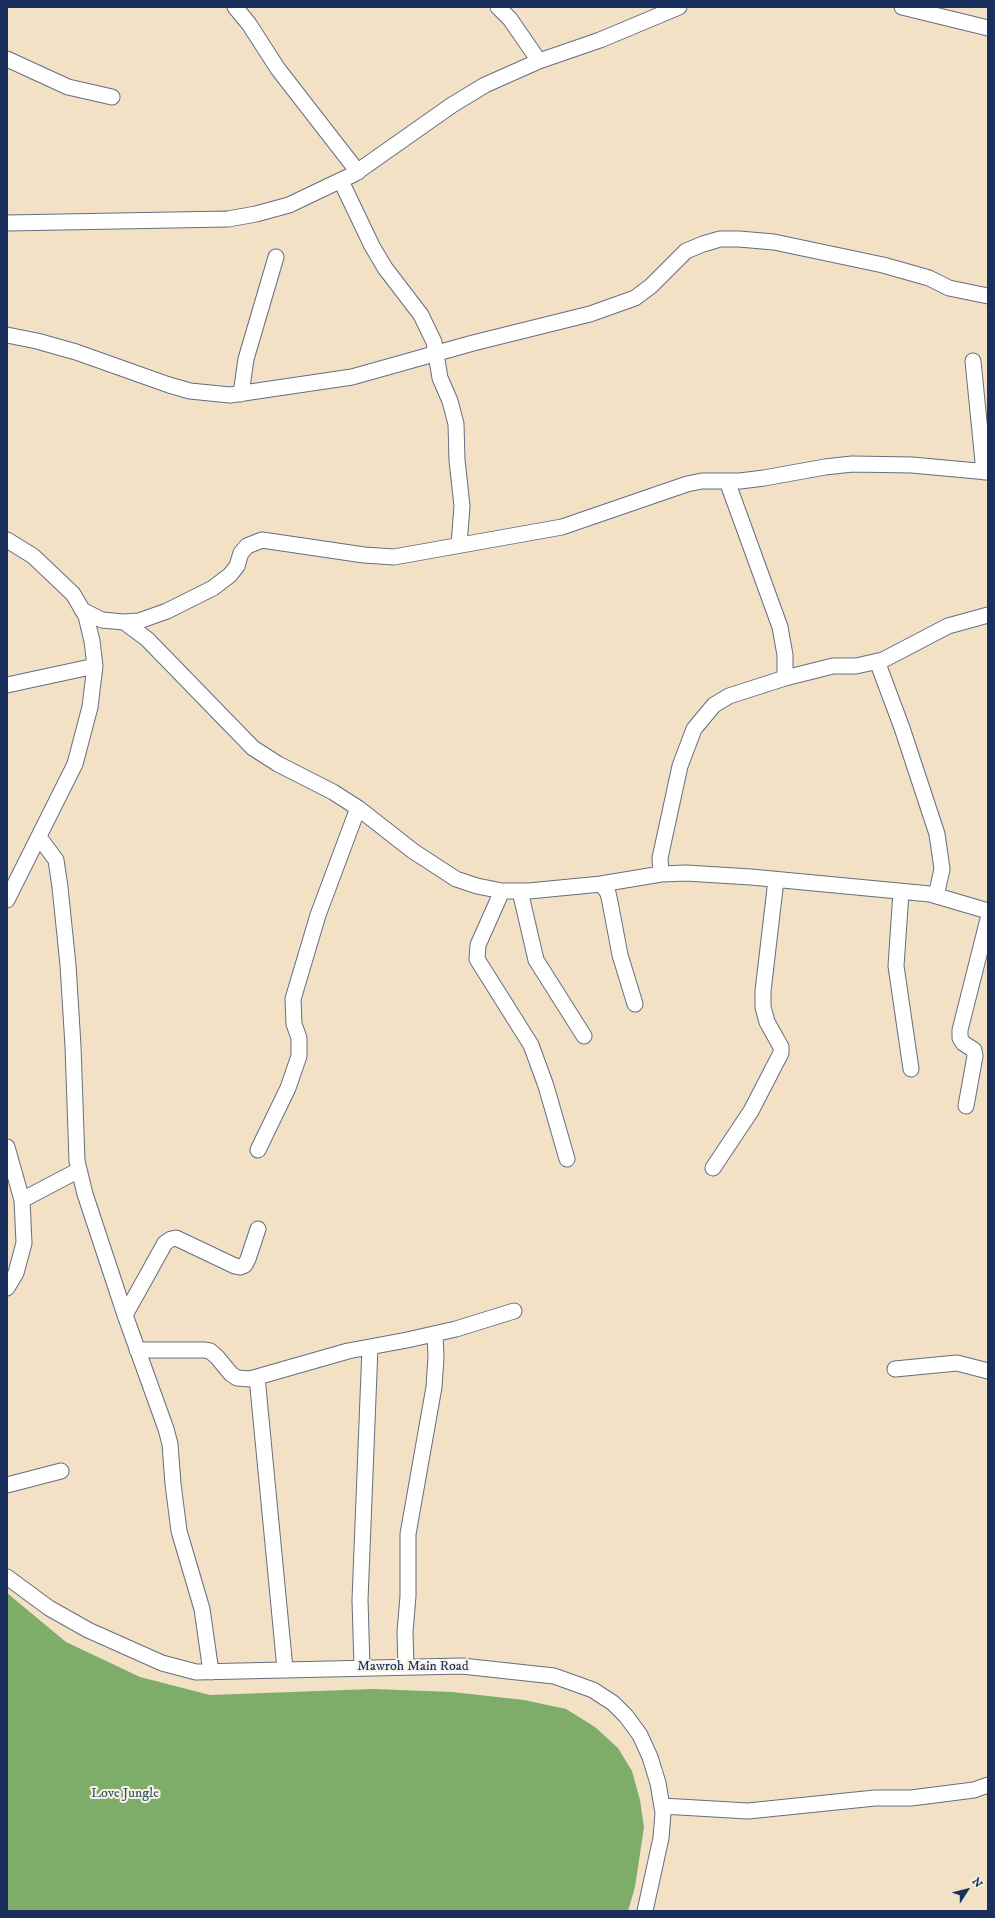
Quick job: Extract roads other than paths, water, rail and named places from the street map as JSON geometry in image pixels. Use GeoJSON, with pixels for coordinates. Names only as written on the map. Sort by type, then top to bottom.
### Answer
{"type":"FeatureCollection","features":[{"type":"Feature","properties":{"kind":"street"},"geometry":{"type":"LineString","coordinates":[[235,7],[250,24],[278,69],[358,172]]}},
{"type":"Feature","properties":{"kind":"street"},"geometry":{"type":"LineString","coordinates":[[498,7],[510,19],[539,61]]}},
{"type":"Feature","properties":{"kind":"street"},"geometry":{"type":"LineString","coordinates":[[7,223],[228,219],[256,214],[289,205],[358,172],[452,105],[485,85],[539,61],[607,37],[676,7]]}},
{"type":"Feature","properties":{"kind":"street"},"geometry":{"type":"LineString","coordinates":[[902,7],[988,28]]}},
{"type":"Feature","properties":{"kind":"street"},"geometry":{"type":"LineString","coordinates":[[7,59],[68,87],[112,96]]}},
{"type":"Feature","properties":{"kind":"street"},"geometry":{"type":"LineString","coordinates":[[341,181],[372,246],[388,274],[421,315],[429,329],[437,353],[440,378],[450,401],[456,424],[457,460],[462,506],[459,545]]}},
{"type":"Feature","properties":{"kind":"street"},"geometry":{"type":"LineString","coordinates":[[7,335],[37,341],[76,352],[183,389],[214,394],[241,394],[352,377],[437,353],[590,314],[635,298],[651,286],[686,251],[720,239],[774,242],[883,265],[929,278],[949,288],[988,296]]}},
{"type":"Feature","properties":{"kind":"street"},"geometry":{"type":"LineString","coordinates":[[241,394],[246,359],[276,257]]}},
{"type":"Feature","properties":{"kind":"street"},"geometry":{"type":"LineString","coordinates":[[82,610],[102,620],[124,622],[139,621],[167,611],[212,588],[230,576],[237,566],[241,553],[247,546],[262,540],[364,555],[394,557],[562,527],[686,484],[717,480],[727,481],[764,478],[825,467],[852,464],[896,464],[986,472],[973,361]]}},
{"type":"Feature","properties":{"kind":"street"},"geometry":{"type":"LineString","coordinates":[[727,481],[780,627],[785,655],[785,678]]}},
{"type":"Feature","properties":{"kind":"street"},"geometry":{"type":"LineString","coordinates":[[7,540],[33,556],[56,576],[73,594],[86,616],[92,641],[94,666],[90,707],[75,764],[7,900]]}},
{"type":"Feature","properties":{"kind":"street"},"geometry":{"type":"LineString","coordinates":[[661,874],[660,858],[682,760],[694,729],[714,706],[729,696],[785,678],[833,666],[856,666],[878,661],[948,626],[988,615]]}},
{"type":"Feature","properties":{"kind":"street"},"geometry":{"type":"LineString","coordinates":[[124,622],[147,639],[253,748],[278,764],[333,792],[358,808],[413,850],[456,879],[502,892],[601,884],[661,874],[686,873],[776,880],[936,896],[988,912]]}},
{"type":"Feature","properties":{"kind":"street"},"geometry":{"type":"LineString","coordinates":[[878,661],[937,834],[942,869],[936,896]]}},
{"type":"Feature","properties":{"kind":"street"},"geometry":{"type":"LineString","coordinates":[[7,684],[94,666]]}},
{"type":"Feature","properties":{"kind":"street"},"geometry":{"type":"LineString","coordinates":[[258,1150],[288,1088],[299,1056],[299,1038],[294,1024],[292,999],[318,915],[358,808]]}},
{"type":"Feature","properties":{"kind":"street"},"geometry":{"type":"LineString","coordinates":[[39,838],[56,860],[60,886],[68,965],[73,1046],[77,1161],[85,1194],[170,1444],[179,1531],[202,1609],[211,1672]]}},
{"type":"Feature","properties":{"kind":"street"},"geometry":{"type":"LineString","coordinates":[[713,1168],[751,1111],[780,1053],[781,1047],[767,1022],[763,1007],[763,991],[776,880]]}},
{"type":"Feature","properties":{"kind":"street"},"geometry":{"type":"LineString","coordinates":[[601,884],[608,893],[620,955],[634,1004]]}},
{"type":"Feature","properties":{"kind":"street"},"geometry":{"type":"LineString","coordinates":[[520,891],[536,960],[584,1036]]}},
{"type":"Feature","properties":{"kind":"street"},"geometry":{"type":"LineString","coordinates":[[502,892],[478,946],[477,959],[531,1046],[546,1086],[567,1159]]}},
{"type":"Feature","properties":{"kind":"street"},"geometry":{"type":"LineString","coordinates":[[901,892],[896,966],[911,1069]]}},
{"type":"Feature","properties":{"kind":"street"},"geometry":{"type":"LineString","coordinates":[[966,1106],[975,1056],[974,1050],[963,1043],[960,1038],[960,1030],[988,919]]}},
{"type":"Feature","properties":{"kind":"street"},"geometry":{"type":"LineString","coordinates":[[7,1147],[22,1200],[24,1243],[16,1273],[7,1288]]}},
{"type":"Feature","properties":{"kind":"street"},"geometry":{"type":"LineString","coordinates":[[22,1200],[79,1170]]}},
{"type":"Feature","properties":{"kind":"street"},"geometry":{"type":"LineString","coordinates":[[125,1315],[166,1243],[171,1239],[176,1238],[240,1267],[245,1264],[248,1259],[258,1229]]}},
{"type":"Feature","properties":{"kind":"street"},"geometry":{"type":"LineString","coordinates":[[137,1350],[204,1350],[217,1357],[231,1374],[237,1378],[257,1377],[348,1351],[370,1348],[435,1334],[514,1311]]}},
{"type":"Feature","properties":{"kind":"street"},"geometry":{"type":"LineString","coordinates":[[406,1666],[405,1632],[408,1596],[408,1534],[434,1386],[436,1357],[435,1334]]}},
{"type":"Feature","properties":{"kind":"street"},"geometry":{"type":"LineString","coordinates":[[362,1667],[360,1600],[370,1348]]}},
{"type":"Feature","properties":{"kind":"street"},"geometry":{"type":"LineString","coordinates":[[896,1369],[957,1363],[988,1371]]}},
{"type":"Feature","properties":{"kind":"street"},"geometry":{"type":"LineString","coordinates":[[257,1377],[285,1669]]}},
{"type":"Feature","properties":{"kind":"street"},"geometry":{"type":"LineString","coordinates":[[7,1485],[61,1471]]}},
{"type":"Feature","properties":{"kind":"street","name":"Mawroh Main Road"},"geometry":{"type":"LineString","coordinates":[[7,1577],[48,1608],[88,1630],[162,1663],[196,1672],[406,1666],[462,1666],[554,1676],[593,1690],[612,1703],[626,1716],[640,1735],[652,1764],[662,1806],[663,1813],[661,1838],[645,1911]]}},
{"type":"Feature","properties":{"kind":"street"},"geometry":{"type":"LineString","coordinates":[[662,1806],[748,1811],[875,1798],[911,1798],[974,1790],[988,1786]]}},
{"type":"Feature","properties":{"kind":"park label","name":"Love Jungle"},"geometry":{"type":"Point","coordinates":[125,1794]}}]}
